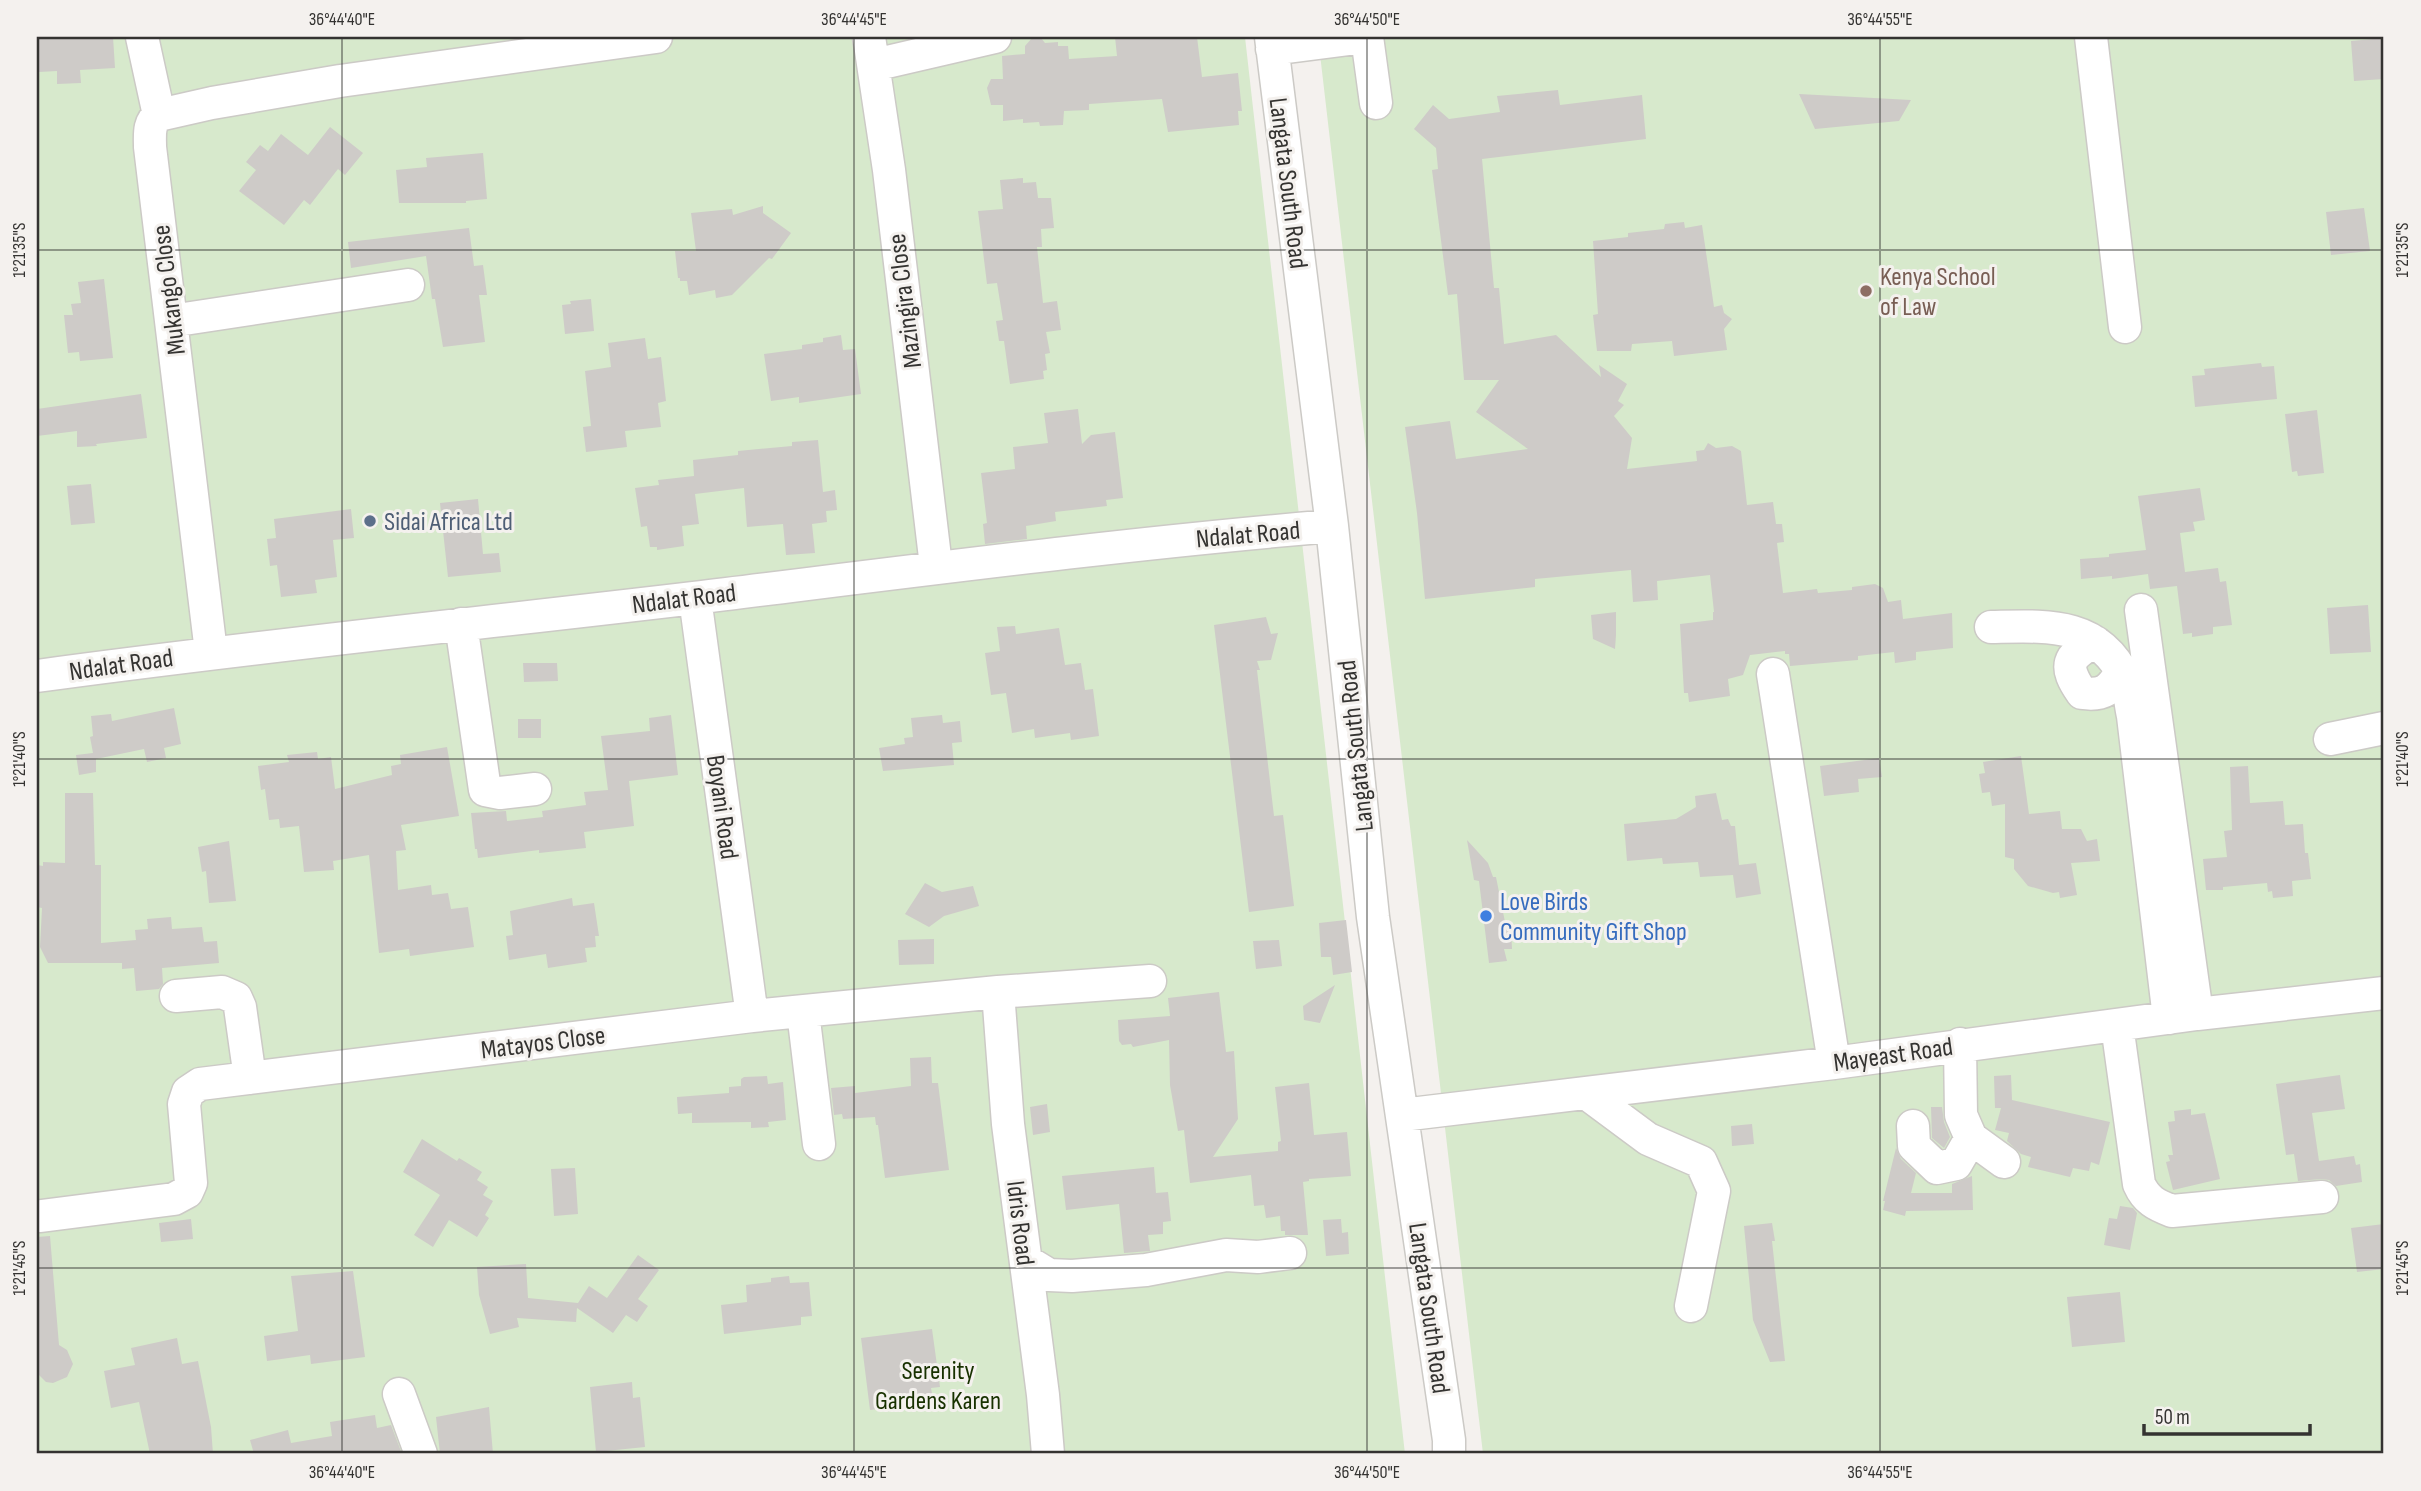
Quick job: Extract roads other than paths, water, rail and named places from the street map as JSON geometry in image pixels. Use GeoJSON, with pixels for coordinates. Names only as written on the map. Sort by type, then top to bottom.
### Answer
{"type":"FeatureCollection","features":[{"type":"Feature","properties":{"kind":"street"},"geometry":{"type":"LineString","coordinates":[[142,37],[159,115],[340,81],[656,37]]}},
{"type":"Feature","properties":{"kind":"street"},"geometry":{"type":"LineString","coordinates":[[871,51],[995,37]]}},
{"type":"Feature","properties":{"kind":"street"},"geometry":{"type":"LineString","coordinates":[[1271,43],[1366,37],[1376,103]]}},
{"type":"Feature","properties":{"kind":"street"},"geometry":{"type":"LineString","coordinates":[[2091,37],[2125,327]]}},
{"type":"Feature","properties":{"kind":"street","name":"Langata South Road"},"geometry":{"type":"LineString","coordinates":[[1271,43],[1332,526],[1373,917],[1451,1450]]}},
{"type":"Feature","properties":{"kind":"street","name":"Mazingira Close"},"geometry":{"type":"LineString","coordinates":[[871,51],[889,170],[936,566]]}},
{"type":"Feature","properties":{"kind":"street","name":"Mukango Close"},"geometry":{"type":"LineString","coordinates":[[159,115],[153,119],[150,134],[211,652]]}},
{"type":"Feature","properties":{"kind":"street"},"geometry":{"type":"LineString","coordinates":[[171,321],[408,285]]}},
{"type":"Feature","properties":{"kind":"street","name":"Ndalat Road"},"geometry":{"type":"LineString","coordinates":[[37,676],[211,652],[695,598],[936,566],[1332,526]]}},
{"type":"Feature","properties":{"kind":"street","name":"Boyani Road"},"geometry":{"type":"LineString","coordinates":[[695,598],[752,1016]]}},
{"type":"Feature","properties":{"kind":"street"},"geometry":{"type":"LineString","coordinates":[[2141,610],[2183,1016]]}},
{"type":"Feature","properties":{"kind":"street"},"geometry":{"type":"LineString","coordinates":[[460,624],[485,790],[500,793],[535,789]]}},
{"type":"Feature","properties":{"kind":"street"},"geometry":{"type":"LineString","coordinates":[[1991,627],[2063,628],[2082,634],[2113,659],[2126,680],[2183,1016]]}},
{"type":"Feature","properties":{"kind":"street"},"geometry":{"type":"LineString","coordinates":[[2095,642],[2078,650],[2071,659],[2071,673],[2082,693],[2095,695],[2111,688],[2121,672]]}},
{"type":"Feature","properties":{"kind":"street"},"geometry":{"type":"LineString","coordinates":[[1773,674],[1834,1063]]}},
{"type":"Feature","properties":{"kind":"street"},"geometry":{"type":"LineString","coordinates":[[2330,739],[2384,728]]}},
{"type":"Feature","properties":{"kind":"street","name":"Matayos Close"},"geometry":{"type":"LineString","coordinates":[[41,1216],[174,1199],[187,1192],[191,1183],[184,1104],[188,1092],[200,1084],[752,1016],[998,992],[1150,981]]}},
{"type":"Feature","properties":{"kind":"street"},"geometry":{"type":"LineString","coordinates":[[176,996],[222,992],[236,998],[240,1007],[250,1078]]}},
{"type":"Feature","properties":{"kind":"street","name":"Idris Road"},"geometry":{"type":"LineString","coordinates":[[998,992],[1008,1124],[1043,1395],[1048,1454]]}},
{"type":"Feature","properties":{"kind":"street","name":"Mayeast Road"},"geometry":{"type":"LineString","coordinates":[[1402,1115],[2384,993]]}},
{"type":"Feature","properties":{"kind":"street"},"geometry":{"type":"LineString","coordinates":[[803,1012],[818,1144]]}},
{"type":"Feature","properties":{"kind":"street"},"geometry":{"type":"LineString","coordinates":[[2118,1024],[2139,1184],[2144,1196],[2156,1205],[2172,1211],[2322,1197]]}},
{"type":"Feature","properties":{"kind":"street"},"geometry":{"type":"LineString","coordinates":[[1960,1044],[1961,1115],[1970,1138],[2004,1162]]}},
{"type":"Feature","properties":{"kind":"street"},"geometry":{"type":"LineString","coordinates":[[1586,1093],[1648,1139],[1702,1162],[1714,1191],[1691,1306]]}},
{"type":"Feature","properties":{"kind":"street"},"geometry":{"type":"LineString","coordinates":[[1913,1126],[1914,1146],[1937,1168],[1956,1164],[1970,1138]]}},
{"type":"Feature","properties":{"kind":"street"},"geometry":{"type":"LineString","coordinates":[[1026,1261],[1049,1275],[1072,1276],[1146,1270],[1226,1255],[1258,1257],[1290,1253]]}},
{"type":"Feature","properties":{"kind":"street"},"geometry":{"type":"LineString","coordinates":[[399,1394],[421,1454]]}},
{"type":"Feature","properties":{"kind":"place","name":"Kenya School of Law"},"geometry":{"type":"Point","coordinates":[1866,291]}},
{"type":"Feature","properties":{"kind":"place","name":"Sidai Africa Ltd"},"geometry":{"type":"Point","coordinates":[370,521]}},
{"type":"Feature","properties":{"kind":"place","name":"Love Birds Community Gift Shop"},"geometry":{"type":"Point","coordinates":[1486,916]}},
{"type":"Feature","properties":{"kind":"park label","name":"Serenity Gardens Karen"},"geometry":{"type":"Point","coordinates":[938,1385]}}]}
